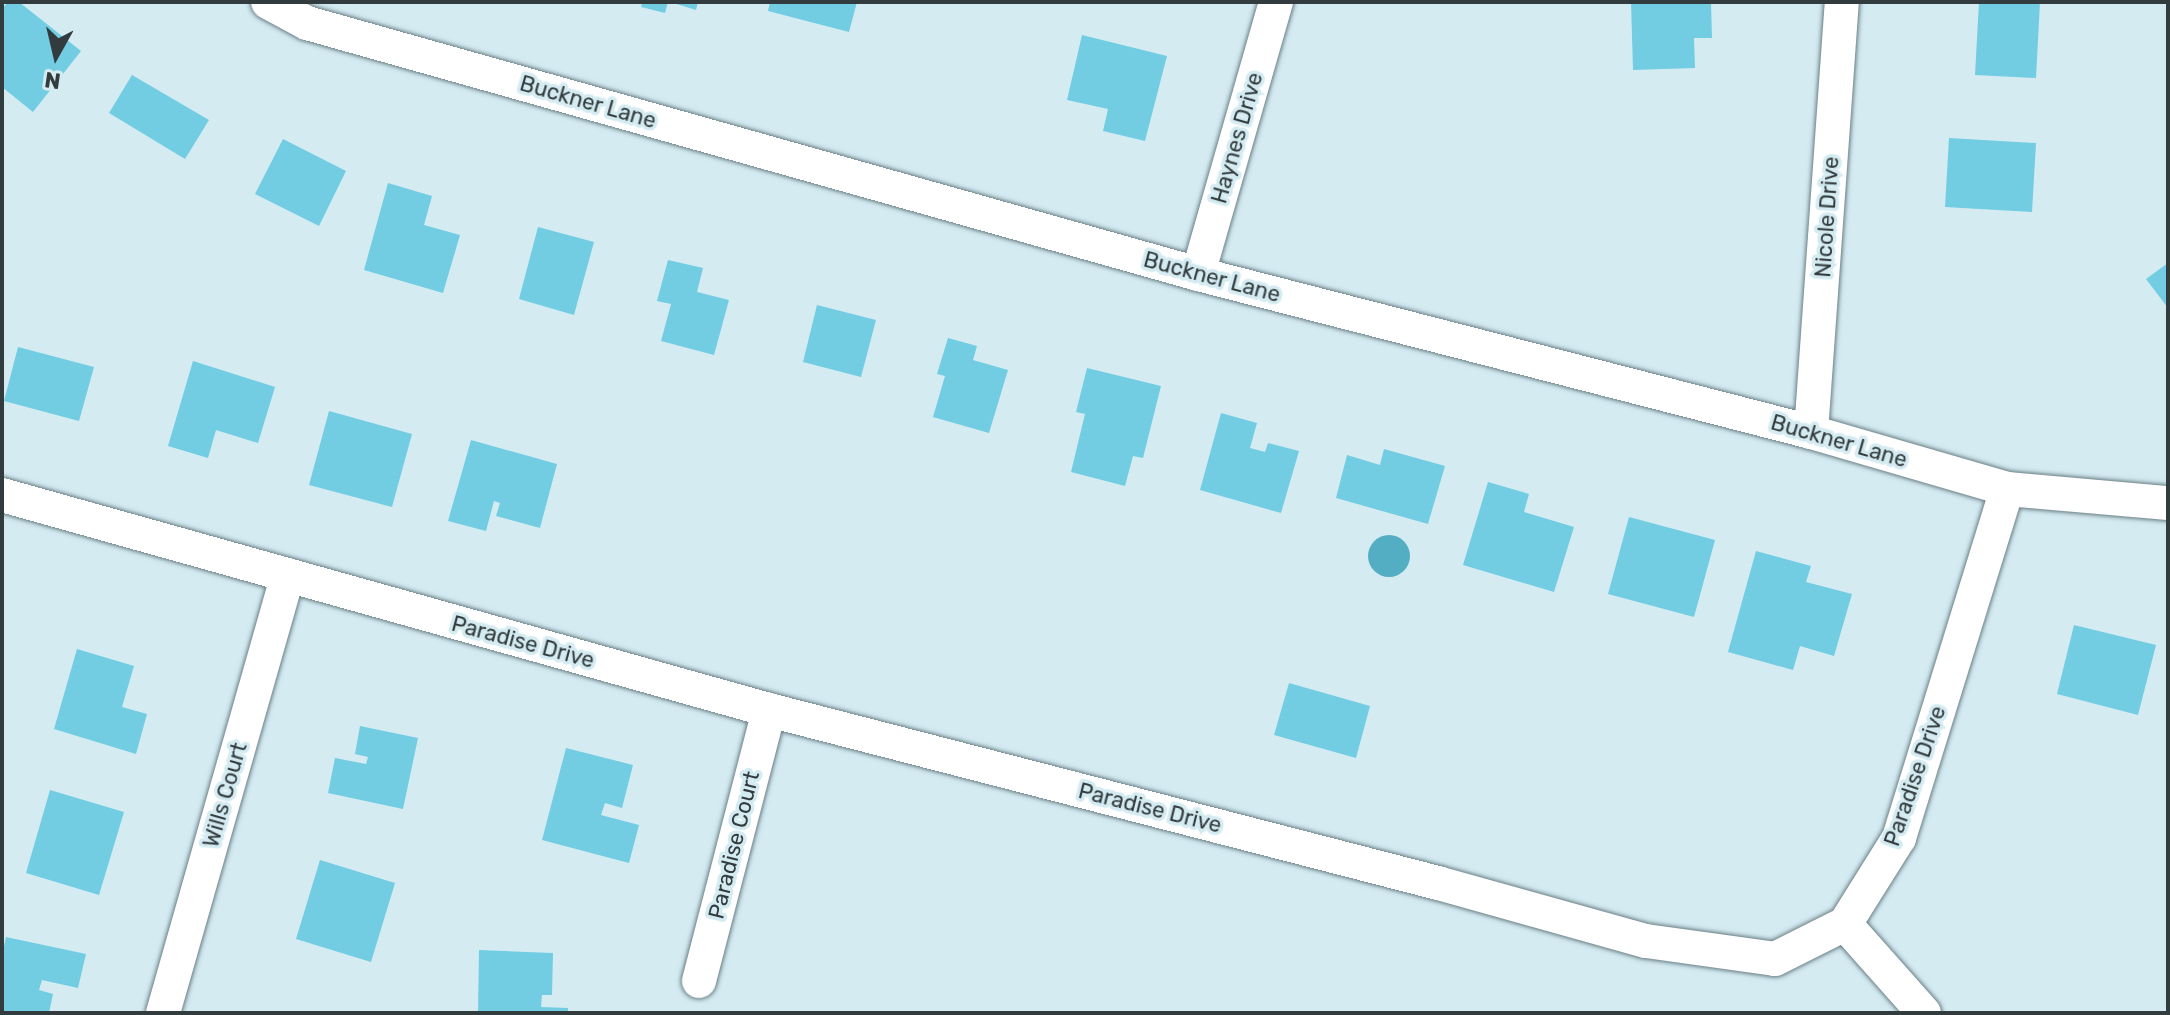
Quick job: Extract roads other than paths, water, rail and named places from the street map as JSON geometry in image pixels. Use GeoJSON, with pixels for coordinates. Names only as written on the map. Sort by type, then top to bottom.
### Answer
{"type":"FeatureCollection","features":[{"type":"Feature","properties":{"kind":"street","name":"Buckner Lane"},"geometry":{"type":"LineString","coordinates":[[268,2],[307,23],[1198,274],[1811,432],[2007,489],[2168,503]]}},
{"type":"Feature","properties":{"kind":"street","name":"Haynes Drive"},"geometry":{"type":"LineString","coordinates":[[1198,274],[1276,2]]}},
{"type":"Feature","properties":{"kind":"street","name":"Nicole Drive"},"geometry":{"type":"LineString","coordinates":[[1811,432],[1842,2]]}},
{"type":"Feature","properties":{"kind":"street","name":"Paradise Drive"},"geometry":{"type":"LineString","coordinates":[[2,495],[769,710],[1438,883],[1646,941],[1775,959],[1845,924],[1899,838],[2007,489]]}},
{"type":"Feature","properties":{"kind":"street","name":"Wills Court"},"geometry":{"type":"LineString","coordinates":[[163,1013],[287,577]]}},
{"type":"Feature","properties":{"kind":"street","name":"Paradise Court"},"geometry":{"type":"LineString","coordinates":[[699,981],[769,710]]}},
{"type":"Feature","properties":{"kind":"street"},"geometry":{"type":"LineString","coordinates":[[1845,924],[1924,1013]]}},
{"type":"Feature","properties":{"kind":"water"},"geometry":{"type":"Polygon","coordinates":[[[1389,535],[1403,542],[1410,556],[1403,570],[1389,577],[1375,570],[1368,556],[1375,542],[1389,535]]]}}]}
